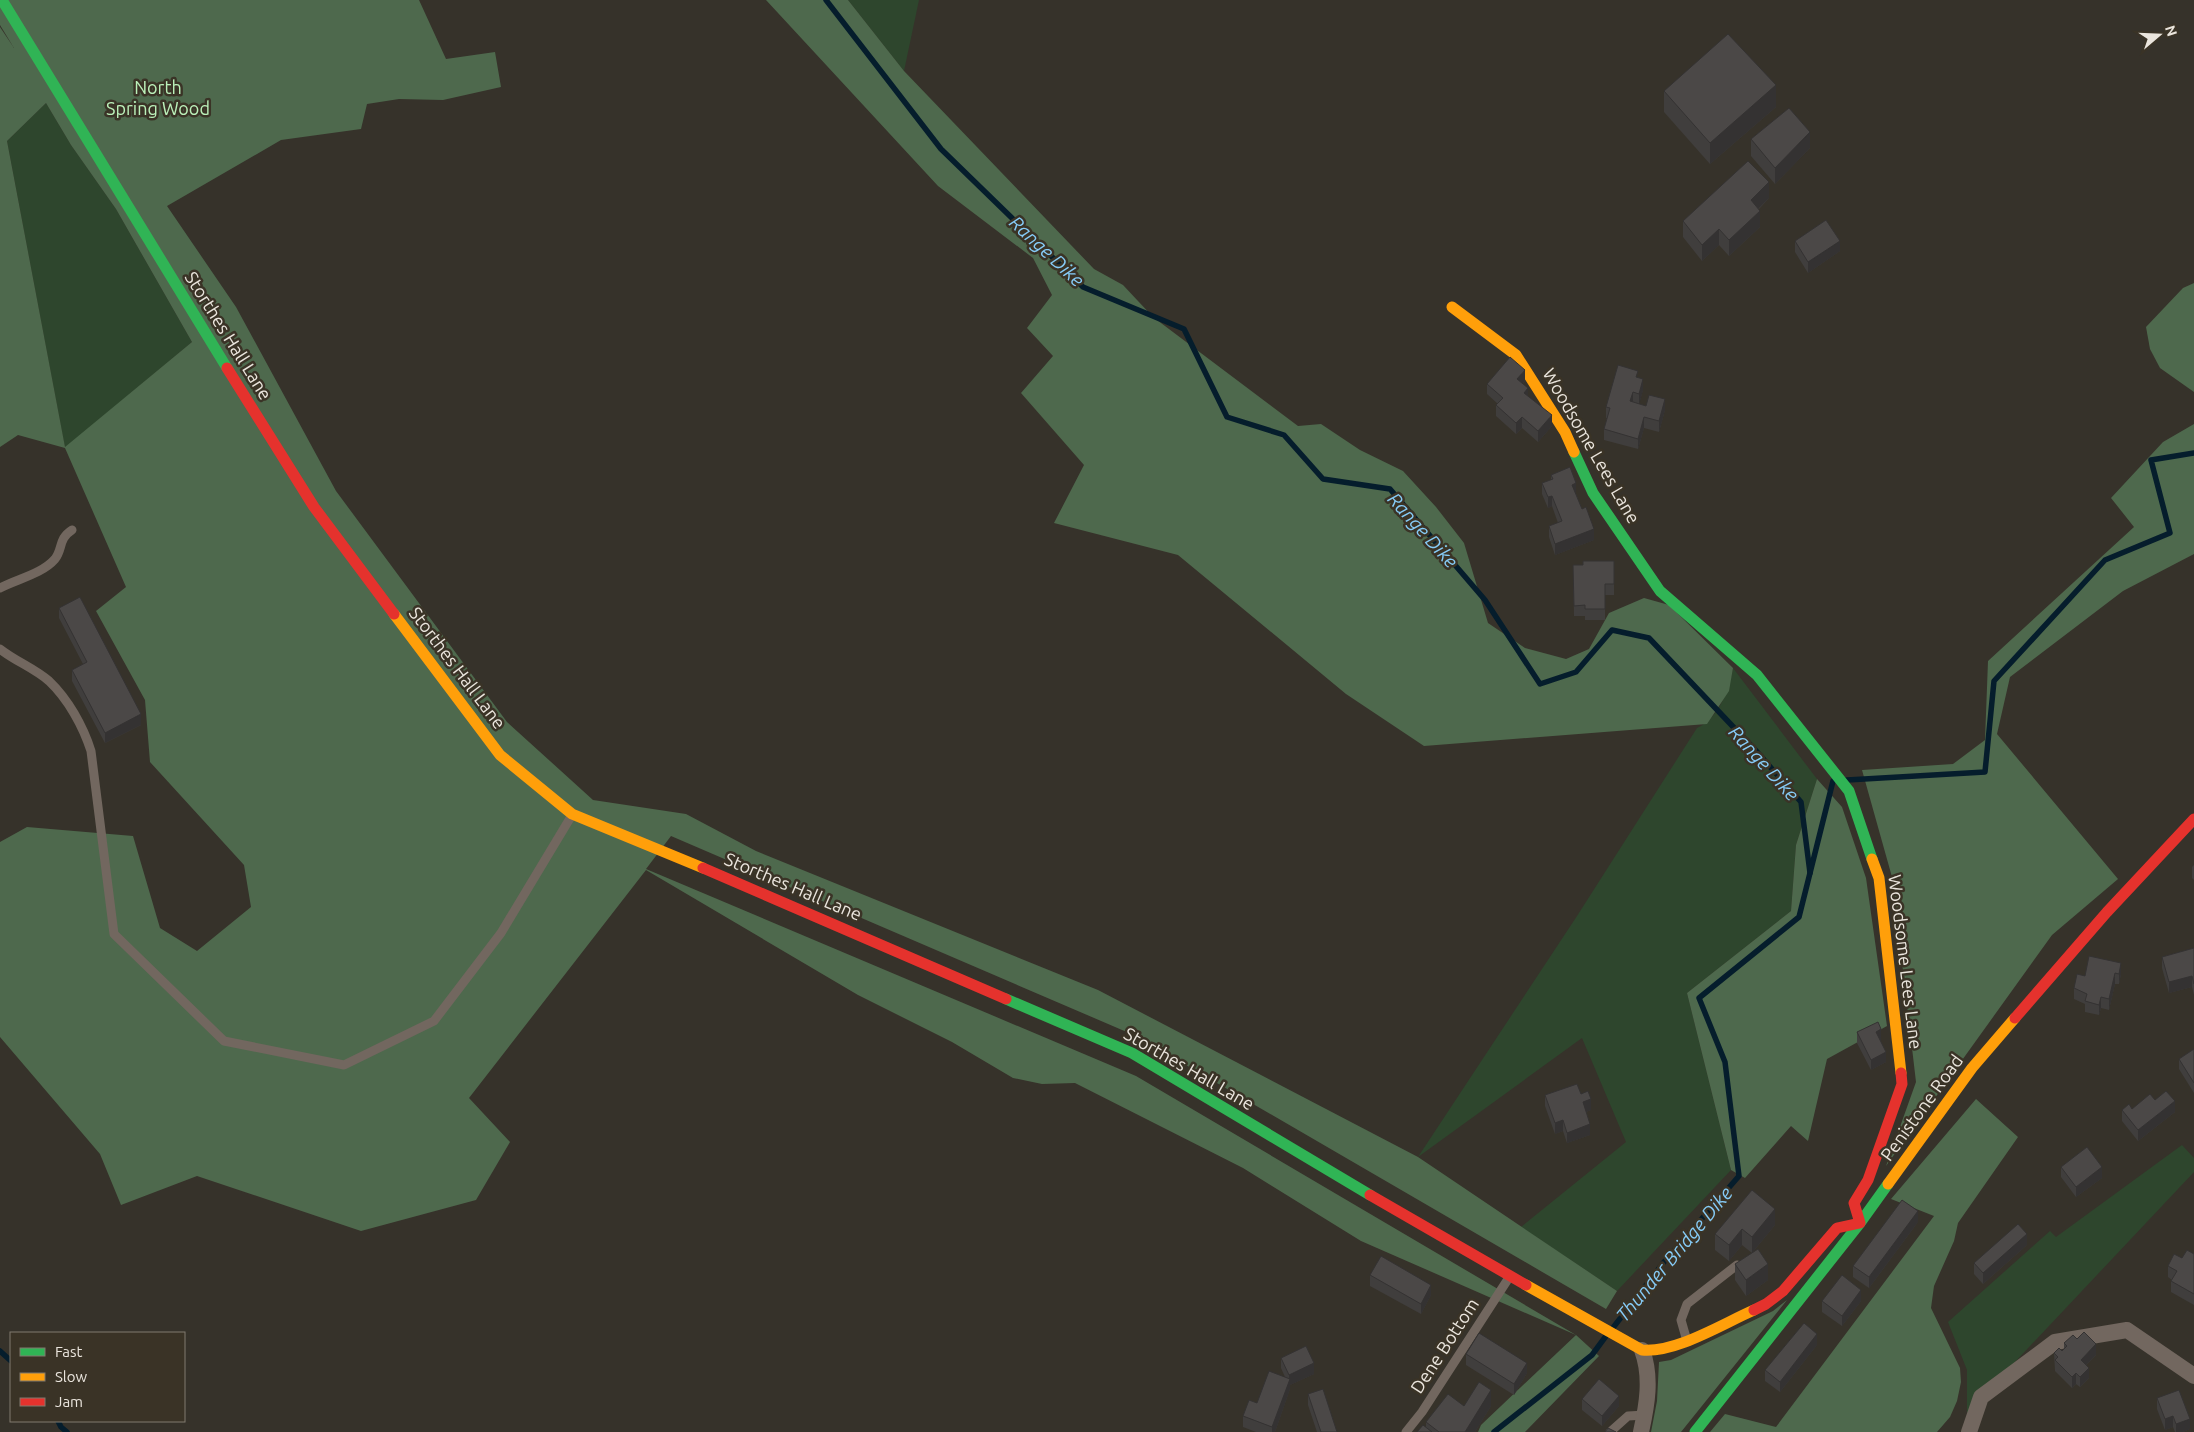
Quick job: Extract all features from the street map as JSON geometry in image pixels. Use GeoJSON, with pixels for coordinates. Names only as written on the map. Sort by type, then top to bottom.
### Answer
{"type":"FeatureCollection","features":[{"type":"Feature","properties":{"kind":"main road","name":"Storthes Hall Lane"},"geometry":{"type":"LineString","coordinates":[[2,0],[153,249],[314,507],[500,755],[572,814],[738,882],[1132,1053],[1296,1152],[1596,1326],[1635,1346]]}},
{"type":"Feature","properties":{"kind":"main road","name":"Woodsome Lees Lane"},"geometry":{"type":"LineString","coordinates":[[1452,307],[1516,355],[1565,432],[1593,493],[1660,591],[1757,675],[1849,791],[1879,878],[1902,1084],[1868,1180],[1854,1203],[1860,1223]]}},
{"type":"Feature","properties":{"kind":"main road","name":"Penistone Road"},"geometry":{"type":"LineString","coordinates":[[1695,1432],[1860,1223],[1972,1068],[2107,912],[2194,820]]}},
{"type":"Feature","properties":{"kind":"main road"},"geometry":{"type":"LineString","coordinates":[[1635,1346],[1654,1351],[1673,1347],[1766,1304],[1783,1291],[1837,1228],[1860,1223]]}},
{"type":"Feature","properties":{"kind":"street"},"geometry":{"type":"LineString","coordinates":[[1969,1432],[1981,1397],[2055,1342],[2127,1330],[2194,1376]]}},
{"type":"Feature","properties":{"kind":"street"},"geometry":{"type":"LineString","coordinates":[[1635,1346],[1647,1363],[1649,1378],[1641,1432]]}},
{"type":"Feature","properties":{"kind":"lane"},"geometry":{"type":"LineString","coordinates":[[0,588],[43,568],[56,558],[64,535],[72,530]]}},
{"type":"Feature","properties":{"kind":"lane"},"geometry":{"type":"LineString","coordinates":[[0,649],[49,681],[75,714],[87,737],[91,750],[114,934],[224,1040],[344,1065],[434,1021],[501,933],[572,814]]}},
{"type":"Feature","properties":{"kind":"lane"},"geometry":{"type":"LineString","coordinates":[[1688,1341],[1681,1320],[1687,1304],[1737,1265]]}},
{"type":"Feature","properties":{"kind":"lane","name":"Dene Bottom"},"geometry":{"type":"LineString","coordinates":[[1406,1432],[1422,1412],[1510,1276]]}},
{"type":"Feature","properties":{"kind":"lane"},"geometry":{"type":"LineString","coordinates":[[1610,1432],[1628,1416],[1645,1415]]}},
{"type":"Feature","properties":{"kind":"green space","name":"North Spring Wood"},"geometry":{"type":"Polygon","coordinates":[[[0,0],[419,0],[446,59],[495,52],[501,87],[443,100],[399,99],[367,104],[361,129],[281,140],[167,206],[236,307],[336,491],[507,722],[593,800],[686,814],[756,851],[1098,990],[1418,1157],[1617,1291],[1606,1309],[1136,1036],[671,836],[646,869],[1136,1076],[1576,1335],[1361,1241],[1243,1168],[1075,1083],[1042,1084],[1013,1078],[952,1042],[858,995],[646,870],[469,1098],[510,1142],[476,1200],[361,1231],[197,1176],[121,1205],[100,1154],[0,1037],[0,842],[27,827],[133,836],[160,928],[197,951],[251,907],[244,865],[150,762],[145,700],[96,611],[126,587],[65,448],[18,435],[0,447],[0,27],[14,48],[0,25],[0,0]],[[46,103],[7,141],[65,447],[192,342],[116,209],[71,145],[46,103]]]}},
{"type":"Feature","properties":{"kind":"green space"},"geometry":{"type":"Polygon","coordinates":[[[766,0],[848,0],[904,71],[1094,269],[1123,285],[1153,317],[1298,426],[1321,424],[1360,450],[1403,471],[1436,507],[1464,543],[1488,623],[1525,648],[1566,659],[1589,649],[1609,613],[1644,598],[1669,605],[1733,668],[1729,691],[1707,724],[1424,746],[1346,694],[1178,555],[1054,523],[1084,465],[1021,393],[1053,356],[1027,328],[1052,295],[1033,258],[938,186],[766,0]]]}},
{"type":"Feature","properties":{"kind":"green space"},"geometry":{"type":"Polygon","coordinates":[[[848,0],[919,0],[904,71],[848,0]]]}},
{"type":"Feature","properties":{"kind":"green space"},"geometry":{"type":"Polygon","coordinates":[[[46,103],[71,145],[116,209],[192,342],[65,448],[7,141],[46,103]]]}},
{"type":"Feature","properties":{"kind":"green space"},"geometry":{"type":"Polygon","coordinates":[[[2194,283],[2194,392],[2160,368],[2150,349],[2146,327],[2183,288],[2194,283]]]}},
{"type":"Feature","properties":{"kind":"green space"},"geometry":{"type":"Polygon","coordinates":[[[2194,424],[2194,554],[2123,591],[2010,677],[1997,734],[2118,879],[2052,935],[1886,1166],[1916,1082],[1892,877],[1862,770],[1953,764],[1985,740],[1988,661],[2134,527],[2111,498],[2163,442],[2194,424]]]}},
{"type":"Feature","properties":{"kind":"green space"},"geometry":{"type":"Polygon","coordinates":[[[1733,668],[1817,779],[1796,845],[1791,911],[1687,993],[1731,1170],[1617,1291],[1521,1227],[1626,1142],[1582,1038],[1418,1157],[1577,916],[1697,728],[1711,718],[1717,710],[1726,694],[1733,668]]]}},
{"type":"Feature","properties":{"kind":"green space"},"geometry":{"type":"Polygon","coordinates":[[[1817,779],[1842,807],[1866,878],[1887,1026],[1827,1059],[1808,1141],[1791,1126],[1745,1178],[1731,1170],[1687,993],[1791,911],[1796,845],[1817,779]]]}},
{"type":"Feature","properties":{"kind":"green space"},"geometry":{"type":"Polygon","coordinates":[[[1976,1099],[2018,1137],[1958,1223],[1954,1241],[1934,1286],[1931,1308],[1960,1368],[1961,1382],[1957,1401],[1950,1417],[1937,1432],[1710,1432],[1725,1414],[1776,1427],[1934,1216],[1891,1199],[1976,1099]]]}},
{"type":"Feature","properties":{"kind":"green space"},"geometry":{"type":"Polygon","coordinates":[[[2182,1145],[2194,1158],[2194,1172],[1967,1413],[1967,1370],[1948,1322],[2050,1231],[2056,1237],[2182,1145]]]}},
{"type":"Feature","properties":{"kind":"green space"},"geometry":{"type":"Polygon","coordinates":[[[1787,1300],[1681,1432],[1651,1432],[1657,1401],[1659,1362],[1671,1360],[1773,1311],[1787,1300]]]}},
{"type":"Feature","properties":{"kind":"green space"},"geometry":{"type":"Polygon","coordinates":[[[1576,1335],[1599,1356],[1525,1432],[1478,1432],[1481,1425],[1576,1335]]]}},
{"type":"Feature","properties":{"kind":"building"},"geometry":{"type":"Polygon","coordinates":[[[1728,34],[1776,85],[1710,143],[1664,91],[1728,34]]]}},
{"type":"Feature","properties":{"kind":"building"},"geometry":{"type":"Polygon","coordinates":[[[1789,108],[1810,132],[1775,168],[1751,139],[1789,108]]]}},
{"type":"Feature","properties":{"kind":"building"},"geometry":{"type":"Polygon","coordinates":[[[1748,161],[1769,182],[1751,200],[1760,211],[1729,240],[1719,229],[1702,245],[1683,221],[1748,161]]]}},
{"type":"Feature","properties":{"kind":"building"},"geometry":{"type":"Polygon","coordinates":[[[1826,220],[1840,241],[1808,262],[1795,241],[1826,220]]]}},
{"type":"Feature","properties":{"kind":"building"},"geometry":{"type":"Polygon","coordinates":[[[1510,357],[1525,370],[1517,379],[1528,388],[1524,393],[1552,415],[1538,431],[1522,417],[1516,423],[1496,405],[1503,398],[1487,384],[1510,357]]]}},
{"type":"Feature","properties":{"kind":"building"},"geometry":{"type":"Polygon","coordinates":[[[1618,365],[1638,371],[1636,377],[1643,379],[1639,394],[1633,392],[1630,401],[1646,406],[1649,395],[1665,399],[1659,421],[1644,417],[1638,439],[1604,429],[1610,408],[1606,407],[1618,365]]]}},
{"type":"Feature","properties":{"kind":"building"},"geometry":{"type":"Polygon","coordinates":[[[1570,467],[1576,483],[1572,485],[1582,509],[1586,507],[1594,529],[1555,544],[1549,526],[1562,521],[1552,496],[1548,497],[1542,483],[1553,479],[1551,475],[1570,467]]]}},
{"type":"Feature","properties":{"kind":"building"},"geometry":{"type":"Polygon","coordinates":[[[1583,561],[1614,561],[1614,584],[1605,584],[1605,609],[1585,609],[1585,605],[1574,606],[1573,565],[1583,565],[1583,561]]]}},
{"type":"Feature","properties":{"kind":"building"},"geometry":{"type":"Polygon","coordinates":[[[80,597],[141,714],[105,733],[72,670],[87,662],[59,608],[80,597]]]}},
{"type":"Feature","properties":{"kind":"building"},"geometry":{"type":"Polygon","coordinates":[[[2194,948],[2194,984],[2192,976],[2169,982],[2162,957],[2194,948]]]}},
{"type":"Feature","properties":{"kind":"building"},"geometry":{"type":"Polygon","coordinates":[[[2089,956],[2121,963],[2119,974],[2115,973],[2109,999],[2101,997],[2099,1005],[2085,1001],[2087,994],[2074,988],[2077,974],[2085,976],[2089,956]]]}},
{"type":"Feature","properties":{"kind":"building"},"geometry":{"type":"Polygon","coordinates":[[[1878,1022],[1881,1029],[1876,1032],[1886,1052],[1871,1060],[1857,1032],[1878,1022]]]}},
{"type":"Feature","properties":{"kind":"building"},"geometry":{"type":"Polygon","coordinates":[[[2194,1049],[2194,1083],[2179,1059],[2194,1049]]]}},
{"type":"Feature","properties":{"kind":"building"},"geometry":{"type":"Polygon","coordinates":[[[1577,1084],[1581,1094],[1588,1091],[1591,1099],[1583,1102],[1590,1124],[1567,1133],[1563,1120],[1555,1123],[1545,1095],[1577,1084]]]}},
{"type":"Feature","properties":{"kind":"building"},"geometry":{"type":"Polygon","coordinates":[[[2166,1091],[2175,1101],[2138,1130],[2122,1110],[2129,1104],[2132,1109],[2150,1094],[2155,1100],[2166,1091]]]}},
{"type":"Feature","properties":{"kind":"building"},"geometry":{"type":"Polygon","coordinates":[[[2087,1147],[2102,1167],[2076,1187],[2061,1167],[2087,1147]]]}},
{"type":"Feature","properties":{"kind":"building"},"geometry":{"type":"Polygon","coordinates":[[[1752,1190],[1775,1209],[1752,1237],[1742,1229],[1729,1245],[1715,1234],[1752,1190]]]}},
{"type":"Feature","properties":{"kind":"building"},"geometry":{"type":"Polygon","coordinates":[[[1902,1200],[1918,1211],[1869,1277],[1853,1266],[1902,1200]]]}},
{"type":"Feature","properties":{"kind":"building"},"geometry":{"type":"Polygon","coordinates":[[[2018,1224],[2027,1234],[1983,1273],[1974,1263],[2018,1224]]]}},
{"type":"Feature","properties":{"kind":"building"},"geometry":{"type":"Polygon","coordinates":[[[1758,1249],[1768,1264],[1746,1280],[1735,1264],[1758,1249]]]}},
{"type":"Feature","properties":{"kind":"building"},"geometry":{"type":"Polygon","coordinates":[[[2187,1250],[2194,1254],[2194,1294],[2171,1281],[2177,1271],[2168,1266],[2174,1254],[2182,1258],[2187,1250]]]}},
{"type":"Feature","properties":{"kind":"building"},"geometry":{"type":"Polygon","coordinates":[[[1381,1256],[1431,1285],[1421,1304],[1370,1275],[1381,1256]]]}},
{"type":"Feature","properties":{"kind":"building"},"geometry":{"type":"Polygon","coordinates":[[[1842,1275],[1861,1290],[1842,1316],[1822,1301],[1842,1275]]]}},
{"type":"Feature","properties":{"kind":"building"},"geometry":{"type":"Polygon","coordinates":[[[1804,1323],[1817,1334],[1780,1382],[1765,1370],[1804,1323]]]}},
{"type":"Feature","properties":{"kind":"building"},"geometry":{"type":"Polygon","coordinates":[[[2084,1332],[2096,1344],[2081,1360],[2089,1368],[2080,1377],[2076,1373],[2072,1377],[2055,1360],[2058,1357],[2054,1353],[2059,1348],[2062,1351],[2067,1346],[2064,1343],[2073,1335],[2077,1339],[2084,1332]]]}},
{"type":"Feature","properties":{"kind":"building"},"geometry":{"type":"Polygon","coordinates":[[[1479,1333],[1527,1363],[1514,1384],[1466,1354],[1479,1333]]]}},
{"type":"Feature","properties":{"kind":"building"},"geometry":{"type":"Polygon","coordinates":[[[1306,1346],[1314,1363],[1289,1375],[1281,1358],[1306,1346]]]}},
{"type":"Feature","properties":{"kind":"building"},"geometry":{"type":"Polygon","coordinates":[[[1269,1371],[1290,1379],[1272,1427],[1243,1416],[1249,1400],[1257,1403],[1269,1371]]]}},
{"type":"Feature","properties":{"kind":"building"},"geometry":{"type":"Polygon","coordinates":[[[1599,1379],[1619,1396],[1602,1416],[1582,1399],[1599,1379]]]}},
{"type":"Feature","properties":{"kind":"building"},"geometry":{"type":"Polygon","coordinates":[[[1479,1382],[1491,1390],[1465,1432],[1439,1432],[1426,1422],[1448,1394],[1464,1406],[1479,1382]]]}},
{"type":"Feature","properties":{"kind":"building"},"geometry":{"type":"Polygon","coordinates":[[[1323,1389],[1337,1432],[1321,1432],[1308,1394],[1323,1389]]]}},
{"type":"Feature","properties":{"kind":"building"},"geometry":{"type":"Polygon","coordinates":[[[2179,1390],[2190,1419],[2176,1424],[2173,1416],[2165,1419],[2157,1398],[2179,1390]]]}},
{"type":"Feature","properties":{"kind":"building"},"geometry":{"type":"Polygon","coordinates":[[[1423,1425],[1432,1432],[1417,1432],[1423,1425]]]}},
{"type":"Feature","properties":{"kind":"building"},"geometry":{"type":"Polygon","coordinates":[[[1608,1428],[1616,1432],[1605,1432],[1608,1428]]]}},
{"type":"Feature","properties":{"kind":"waterway","name":"Range Dike"},"geometry":{"type":"LineString","coordinates":[[826,0],[941,149],[1083,287],[1184,329],[1227,417],[1284,435],[1323,479],[1390,489],[1485,600],[1540,684],[1576,672],[1612,630],[1649,638],[1758,753],[1801,802],[1810,873]]}},
{"type":"Feature","properties":{"kind":"waterway","name":"Thunder Bridge Dike"},"geometry":{"type":"LineString","coordinates":[[1847,780],[1985,772],[1994,681],[2105,560],[2170,533],[2151,460],[2194,453]]}},
{"type":"Feature","properties":{"kind":"waterway","name":"Thunder Bridge Dike"},"geometry":{"type":"LineString","coordinates":[[1612,1329],[1664,1262],[1739,1176],[1725,1062],[1699,998],[1799,917],[1833,781]]}},
{"type":"Feature","properties":{"kind":"waterway","name":"Thunder Bridge Dike"},"geometry":{"type":"LineString","coordinates":[[1494,1432],[1592,1355],[1606,1336]]}},
{"type":"Feature","properties":{"kind":"waterway"},"geometry":{"type":"LineString","coordinates":[[0,1351],[10,1360]]}},
{"type":"Feature","properties":{"kind":"waterway"},"geometry":{"type":"LineString","coordinates":[[58,1422],[67,1432]]}},
{"type":"Feature","properties":{"kind":"traffic: fast"},"geometry":{"type":"LineString","coordinates":[[2,0],[227,368]]}},
{"type":"Feature","properties":{"kind":"traffic: fast"},"geometry":{"type":"LineString","coordinates":[[1574,452],[1593,493],[1660,591],[1757,675],[1849,791],[1872,859]]}},
{"type":"Feature","properties":{"kind":"traffic: fast"},"geometry":{"type":"LineString","coordinates":[[1006,999],[1132,1053],[1370,1195]]}},
{"type":"Feature","properties":{"kind":"traffic: fast"},"geometry":{"type":"LineString","coordinates":[[1695,1432],[1860,1223],[1888,1184]]}},
{"type":"Feature","properties":{"kind":"traffic: slow"},"geometry":{"type":"LineString","coordinates":[[1452,307],[1516,355],[1565,432],[1574,452]]}},
{"type":"Feature","properties":{"kind":"traffic: slow"},"geometry":{"type":"LineString","coordinates":[[394,614],[500,755],[572,814],[703,868]]}},
{"type":"Feature","properties":{"kind":"traffic: slow"},"geometry":{"type":"LineString","coordinates":[[1872,859],[1879,878],[1901,1073]]}},
{"type":"Feature","properties":{"kind":"traffic: slow"},"geometry":{"type":"LineString","coordinates":[[1888,1184],[1972,1068],[2015,1018]]}},
{"type":"Feature","properties":{"kind":"traffic: slow"},"geometry":{"type":"LineString","coordinates":[[1526,1285],[1642,1350],[1655,1350],[1684,1342],[1754,1310]]}},
{"type":"Feature","properties":{"kind":"traffic: jam"},"geometry":{"type":"LineString","coordinates":[[227,368],[314,507],[394,614]]}},
{"type":"Feature","properties":{"kind":"traffic: jam"},"geometry":{"type":"LineString","coordinates":[[2015,1018],[2107,912],[2194,819]]}},
{"type":"Feature","properties":{"kind":"traffic: jam"},"geometry":{"type":"LineString","coordinates":[[703,868],[1006,999]]}},
{"type":"Feature","properties":{"kind":"traffic: jam"},"geometry":{"type":"LineString","coordinates":[[1754,1310],[1766,1304],[1783,1291],[1837,1228],[1860,1223],[1854,1203],[1868,1180],[1902,1084],[1901,1073]]}},
{"type":"Feature","properties":{"kind":"traffic: jam"},"geometry":{"type":"LineString","coordinates":[[1370,1195],[1526,1285]]}}]}
